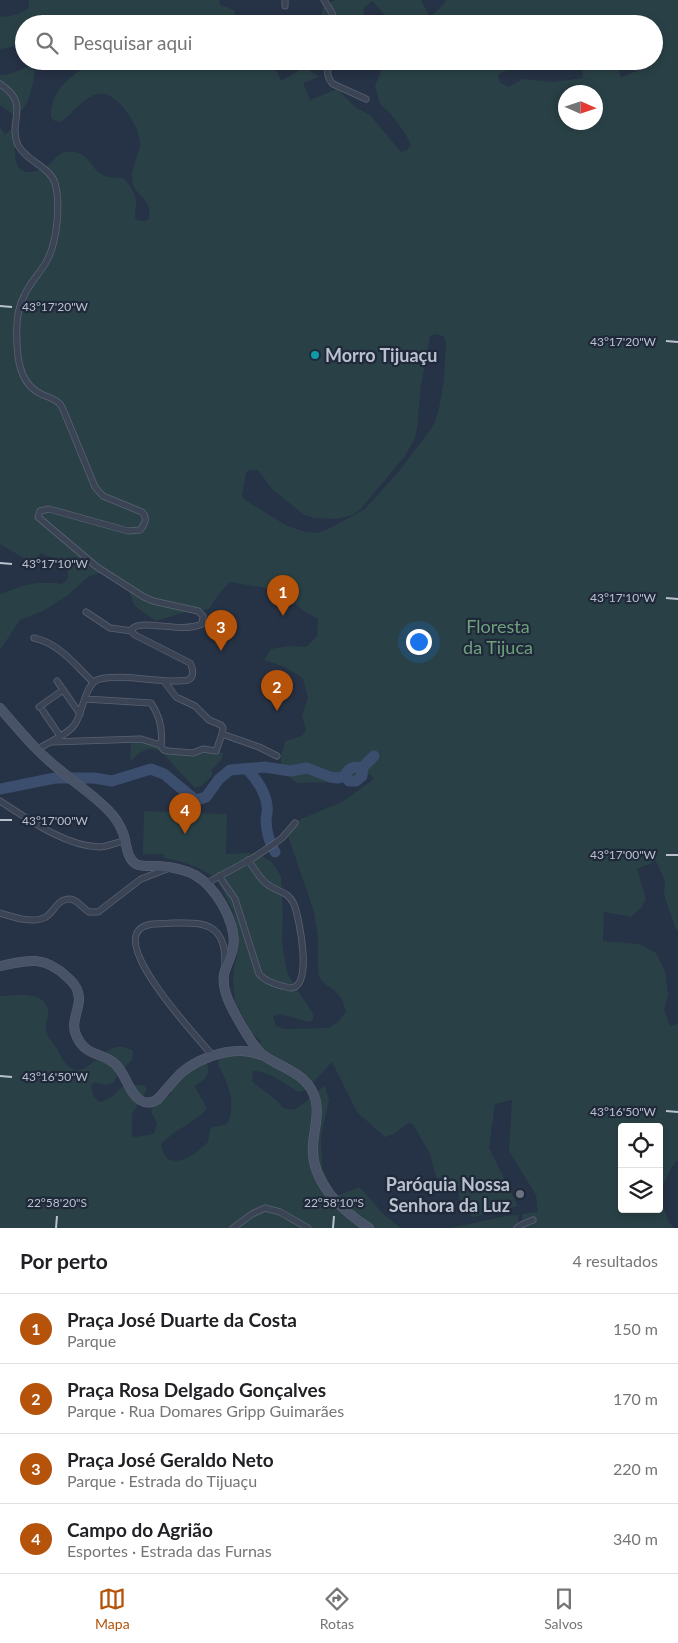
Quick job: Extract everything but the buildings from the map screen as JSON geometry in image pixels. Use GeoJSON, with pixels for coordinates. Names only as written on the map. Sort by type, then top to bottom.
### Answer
{"type":"FeatureCollection","features":[{"type":"Feature","properties":{"kind":"main road"},"geometry":{"type":"LineString","coordinates":[[0,708],[37,750],[109,811],[121,828],[130,857],[136,864],[187,870],[207,883],[223,905],[232,932],[233,948],[224,970],[224,986],[228,1000],[235,1016],[261,1055]]}},
{"type":"Feature","properties":{"kind":"main road"},"geometry":{"type":"LineString","coordinates":[[0,966],[31,960],[39,961],[54,966],[66,976],[76,986],[78,993],[74,1026],[80,1043],[86,1050],[114,1063],[136,1096],[145,1102],[158,1100],[182,1073],[194,1064],[213,1056],[236,1051],[261,1055],[294,1072],[307,1083],[313,1091],[316,1101],[313,1157],[320,1180],[343,1209],[369,1228]]}},
{"type":"Feature","properties":{"kind":"main road"},"geometry":{"type":"LineString","coordinates":[[245,1051],[254,1045]]}},
{"type":"Feature","properties":{"kind":"street"},"geometry":{"type":"LineString","coordinates":[[324,0],[332,15]]}},
{"type":"Feature","properties":{"kind":"street"},"geometry":{"type":"LineString","coordinates":[[328,70],[330,81],[333,84],[366,98]]}},
{"type":"Feature","properties":{"kind":"street"},"geometry":{"type":"LineString","coordinates":[[0,84],[16,99],[16,136],[18,144],[29,158],[48,172],[55,183],[57,225],[54,245],[46,263],[23,297],[19,313],[18,357],[26,382],[32,388],[59,403],[95,487],[103,496],[142,512],[146,519],[140,530],[128,531],[49,509],[40,511],[38,517],[97,567],[144,596],[153,601],[198,611],[203,616],[202,624],[196,626],[174,628],[144,624],[133,627],[132,631]]}},
{"type":"Feature","properties":{"kind":"street"},"geometry":{"type":"LineString","coordinates":[[86,612],[110,628],[132,631]]}},
{"type":"Feature","properties":{"kind":"street"},"geometry":{"type":"LineString","coordinates":[[37,750],[75,725],[85,699],[93,682],[96,680],[107,677],[164,681],[188,680],[193,673],[192,667],[186,660],[135,636],[132,631]]}},
{"type":"Feature","properties":{"kind":"street"},"geometry":{"type":"LineString","coordinates":[[34,638],[56,646],[93,682]]}},
{"type":"Feature","properties":{"kind":"street"},"geometry":{"type":"LineString","coordinates":[[57,681],[80,714]]}},
{"type":"Feature","properties":{"kind":"street"},"geometry":{"type":"LineString","coordinates":[[85,699],[152,702],[160,721],[161,745],[164,750],[193,753],[203,749],[216,751],[222,734],[223,728],[221,725],[209,720],[195,706],[176,697],[164,681]]}},
{"type":"Feature","properties":{"kind":"street"},"geometry":{"type":"LineString","coordinates":[[60,736],[41,709],[63,690]]}},
{"type":"Feature","properties":{"kind":"street"},"geometry":{"type":"LineString","coordinates":[[222,734],[259,747],[277,756]]}},
{"type":"Feature","properties":{"kind":"street"},"geometry":{"type":"LineString","coordinates":[[48,742],[141,739],[161,745]]}},
{"type":"Feature","properties":{"kind":"street"},"geometry":{"type":"LineString","coordinates":[[0,801],[42,827],[76,842],[102,847],[125,841]]}},
{"type":"Feature","properties":{"kind":"street"},"geometry":{"type":"LineString","coordinates":[[207,883],[274,844],[295,823]]}},
{"type":"Feature","properties":{"kind":"street"},"geometry":{"type":"LineString","coordinates":[[219,876],[235,900],[259,974],[275,984],[293,988],[300,982],[304,962],[300,926],[294,903],[285,892],[267,885],[248,860]]}},
{"type":"Feature","properties":{"kind":"street"},"geometry":{"type":"LineString","coordinates":[[0,913],[38,920],[47,916],[60,902],[70,899],[73,899],[89,912],[98,912],[141,879],[172,867]]}},
{"type":"Feature","properties":{"kind":"street"},"geometry":{"type":"LineString","coordinates":[[213,1056],[157,990],[143,965],[136,947],[135,937],[138,930],[157,924],[201,924],[217,933],[222,942],[225,952],[224,970]]}},
{"type":"Feature","properties":{"kind":"street"},"geometry":{"type":"LineString","coordinates":[[233,1228],[252,1214],[265,1208],[280,1212],[308,1228]]}},
{"type":"Feature","properties":{"kind":"street"},"geometry":{"type":"LineString","coordinates":[[518,1228],[534,1220]]}},
{"type":"Feature","properties":{"kind":"green space"},"geometry":{"type":"Polygon","coordinates":[[[29,0],[219,0],[220,5],[234,10],[236,15],[15,15],[29,8],[29,0]]]}},
{"type":"Feature","properties":{"kind":"green space","name":"Floresta da Tijuca"},"geometry":{"type":"Polygon","coordinates":[[[336,0],[421,0],[429,15],[385,15],[373,1],[364,7],[364,15],[321,15],[325,4],[336,0]]]}},
{"type":"Feature","properties":{"kind":"green space","name":"Floresta da Tijuca"},"geometry":{"type":"Polygon","coordinates":[[[446,0],[678,0],[678,930],[664,895],[665,881],[656,861],[637,869],[646,899],[641,908],[631,917],[604,912],[603,941],[639,944],[656,953],[665,971],[668,994],[664,1010],[670,1026],[678,1024],[678,1161],[676,1161],[669,1172],[663,1186],[663,1123],[618,1123],[618,1213],[663,1213],[663,1207],[669,1222],[674,1228],[522,1228],[522,1214],[538,1212],[536,1195],[509,1151],[512,1100],[495,1104],[489,1148],[518,1206],[473,1217],[461,1205],[459,1188],[436,1177],[430,1154],[413,1124],[408,1123],[394,1134],[385,1137],[357,1112],[332,1062],[307,1089],[299,1092],[271,1075],[259,1071],[253,1071],[252,1081],[283,1108],[294,1110],[325,1086],[329,1100],[321,1134],[322,1168],[336,1196],[360,1187],[383,1214],[401,1228],[0,1228],[0,996],[27,995],[40,999],[45,1003],[48,1009],[47,1034],[64,1061],[73,1069],[80,1070],[86,1067],[114,1047],[123,1047],[133,1051],[132,1060],[119,1073],[113,1083],[104,1085],[95,1082],[91,1085],[93,1096],[99,1102],[112,1097],[122,1087],[127,1085],[145,1086],[147,1090],[132,1114],[132,1136],[135,1137],[154,1134],[157,1123],[151,1111],[155,1102],[170,1095],[177,1077],[207,1061],[208,1074],[195,1086],[207,1108],[198,1117],[161,1144],[165,1156],[170,1160],[182,1160],[200,1150],[208,1142],[210,1128],[227,1124],[230,1116],[231,1101],[228,1086],[218,1065],[219,1055],[253,1048],[261,1041],[252,1033],[235,1002],[233,979],[237,958],[236,924],[233,911],[217,879],[199,868],[164,858],[163,854],[143,854],[144,811],[227,814],[226,854],[249,853],[271,861],[281,876],[282,942],[287,973],[313,1014],[313,1019],[310,1022],[279,1014],[273,1016],[276,1026],[284,1029],[329,1028],[338,1022],[346,1012],[342,999],[319,977],[318,937],[314,912],[287,833],[301,819],[342,802],[374,779],[370,774],[337,782],[297,783],[283,769],[281,760],[285,741],[302,736],[306,730],[302,715],[308,698],[303,678],[285,667],[264,660],[271,649],[288,646],[306,647],[317,636],[318,619],[305,612],[277,590],[230,582],[209,609],[185,612],[156,621],[135,606],[125,583],[104,572],[89,576],[68,595],[45,610],[20,620],[0,650],[0,594],[33,584],[62,584],[67,580],[68,574],[67,569],[61,562],[51,557],[41,553],[32,563],[0,544],[0,128],[5,134],[12,130],[17,135],[15,145],[16,161],[23,171],[38,170],[50,164],[62,153],[71,151],[83,155],[103,175],[111,178],[123,178],[134,194],[136,205],[135,218],[138,221],[144,221],[148,220],[149,207],[136,190],[132,179],[140,147],[139,135],[131,118],[119,103],[105,94],[98,94],[82,102],[61,122],[51,118],[54,99],[59,90],[65,82],[81,70],[276,70],[281,81],[300,70],[309,70],[319,77],[303,83],[310,100],[337,89],[355,107],[370,115],[401,152],[407,150],[411,145],[405,133],[390,113],[380,104],[375,86],[381,70],[507,70],[498,76],[500,83],[509,87],[523,79],[553,82],[583,78],[582,70],[619,70],[621,77],[639,70],[663,70],[663,15],[432,15],[446,0]],[[435,334],[430,336],[421,385],[415,438],[405,456],[360,510],[352,515],[337,519],[315,518],[304,515],[272,489],[258,470],[246,472],[242,496],[287,526],[306,532],[317,533],[326,530],[365,509],[400,470],[431,429],[436,419],[444,379],[446,342],[443,336],[435,334]]]}},
{"type":"Feature","properties":{"kind":"green space"},"geometry":{"type":"Polygon","coordinates":[[[15,15],[15,45],[0,49],[0,17],[15,15]]]}},
{"type":"Feature","properties":{"kind":"green space"},"geometry":{"type":"Polygon","coordinates":[[[20,70],[35,71],[27,102],[24,108],[15,115],[0,106],[0,75],[20,70]]]}},
{"type":"Feature","properties":{"kind":"green space"},"geometry":{"type":"Polygon","coordinates":[[[131,739],[141,739],[164,750],[216,751],[223,753],[222,759],[212,770],[212,776],[201,786],[195,788],[165,756],[154,749],[143,751],[130,762],[131,739]]]}},
{"type":"Feature","properties":{"kind":"green space"},"geometry":{"type":"Polygon","coordinates":[[[518,1215],[518,1228],[450,1228],[506,1216],[518,1215]]]}},
{"type":"Feature","properties":{"kind":"waterway"},"geometry":{"type":"LineString","coordinates":[[0,789],[55,778],[94,778],[112,781],[151,769],[164,774],[197,800],[206,797],[219,779],[230,770],[265,767],[290,771],[307,768],[330,777],[338,778],[345,776],[352,768],[363,767],[374,756]]}},
{"type":"Feature","properties":{"kind":"waterway"},"geometry":{"type":"LineString","coordinates":[[345,776],[349,781],[356,781],[362,776],[363,767]]}},
{"type":"Feature","properties":{"kind":"waterway"},"geometry":{"type":"LineString","coordinates":[[247,769],[257,781],[265,796],[267,831],[275,852]]}},
{"type":"Feature","properties":{"kind":"place","name":"Morro Tijuaçu"},"geometry":{"type":"Point","coordinates":[315,355]}},
{"type":"Feature","properties":{"kind":"place","name":"Praça José Duarte da Costa"},"geometry":{"type":"Point","coordinates":[283,616]}},
{"type":"Feature","properties":{"kind":"place","name":"Praça José Geraldo Neto"},"geometry":{"type":"Point","coordinates":[221,651]}},
{"type":"Feature","properties":{"kind":"place","name":"Praça Rosa Delgado Gonçalves"},"geometry":{"type":"Point","coordinates":[277,711]}},
{"type":"Feature","properties":{"kind":"place","name":"Campo do Agrião"},"geometry":{"type":"Point","coordinates":[185,834]}},
{"type":"Feature","properties":{"kind":"place","name":"Paróquia Nossa Senhora da Luz"},"geometry":{"type":"Point","coordinates":[520,1194]}}]}
